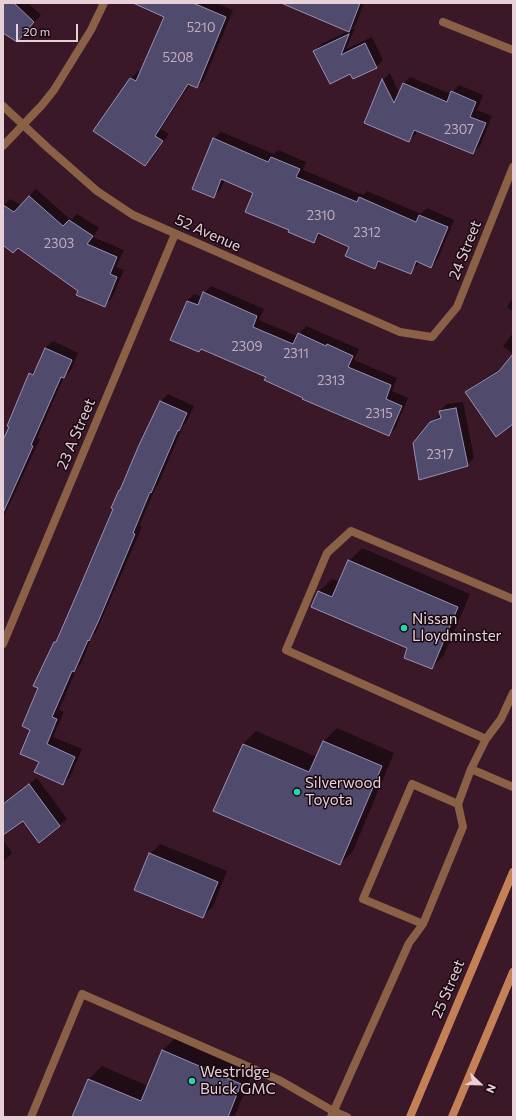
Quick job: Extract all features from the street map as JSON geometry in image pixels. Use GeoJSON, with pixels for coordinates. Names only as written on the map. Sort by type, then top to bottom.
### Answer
{"type":"FeatureCollection","features":[{"type":"Feature","properties":{"kind":"main road","name":"25 Street"},"geometry":{"type":"LineString","coordinates":[[410,1117],[513,872]]}},
{"type":"Feature","properties":{"kind":"main road"},"geometry":{"type":"LineString","coordinates":[[452,1117],[513,972]]}},
{"type":"Feature","properties":{"kind":"street"},"geometry":{"type":"LineString","coordinates":[[3,146],[24,125],[54,90],[91,30],[104,3]]}},
{"type":"Feature","properties":{"kind":"street"},"geometry":{"type":"LineString","coordinates":[[443,22],[513,50]]}},
{"type":"Feature","properties":{"kind":"street","name":"52 Avenue"},"geometry":{"type":"LineString","coordinates":[[3,106],[97,191],[132,215],[400,332],[432,337]]}},
{"type":"Feature","properties":{"kind":"street","name":"24 Street"},"geometry":{"type":"LineString","coordinates":[[432,337],[457,308],[513,167]]}},
{"type":"Feature","properties":{"kind":"street","name":"23 A Street"},"geometry":{"type":"LineString","coordinates":[[3,644],[175,234]]}},
{"type":"Feature","properties":{"kind":"street"},"geometry":{"type":"LineString","coordinates":[[486,739],[286,650],[327,553],[351,531],[513,599]]}},
{"type":"Feature","properties":{"kind":"street"},"geometry":{"type":"LineString","coordinates":[[332,1114],[409,943],[423,924],[463,827],[458,804],[471,769],[486,739],[501,719],[513,693]]}},
{"type":"Feature","properties":{"kind":"street"},"geometry":{"type":"LineString","coordinates":[[471,769],[513,787]]}},
{"type":"Feature","properties":{"kind":"street"},"geometry":{"type":"LineString","coordinates":[[423,924],[363,899],[412,784],[458,804]]}},
{"type":"Feature","properties":{"kind":"street"},"geometry":{"type":"LineString","coordinates":[[31,1117],[82,994],[281,1081],[332,1114],[347,1117]]}},
{"type":"Feature","properties":{"kind":"building"},"geometry":{"type":"Polygon","coordinates":[[[3,3],[14,3],[34,22],[17,42],[3,33],[3,3]]]}},
{"type":"Feature","properties":{"kind":"building"},"geometry":{"type":"Polygon","coordinates":[[[133,3],[193,3],[226,17],[197,88],[188,84],[155,136],[163,141],[145,166],[93,131],[130,78],[136,81],[164,17],[133,3]]]}},
{"type":"Feature","properties":{"kind":"building"},"geometry":{"type":"Polygon","coordinates":[[[281,3],[360,3],[349,32],[281,3]]]}},
{"type":"Feature","properties":{"kind":"building"},"geometry":{"type":"Polygon","coordinates":[[[349,34],[341,55],[365,43],[377,68],[353,79],[350,74],[330,84],[313,51],[349,34]]]}},
{"type":"Feature","properties":{"kind":"building"},"geometry":{"type":"Polygon","coordinates":[[[382,79],[394,103],[403,83],[447,102],[451,91],[476,102],[470,117],[486,123],[473,154],[414,130],[409,142],[364,123],[382,79]]]}},
{"type":"Feature","properties":{"kind":"building"},"geometry":{"type":"Polygon","coordinates":[[[213,138],[268,162],[271,157],[300,169],[296,177],[357,202],[359,197],[416,222],[419,215],[448,227],[431,268],[416,261],[411,274],[378,261],[375,269],[345,256],[349,247],[318,233],[314,243],[288,232],[289,230],[245,212],[253,193],[221,179],[214,198],[192,189],[213,138]]]}},
{"type":"Feature","properties":{"kind":"building"},"geometry":{"type":"Polygon","coordinates":[[[29,196],[63,226],[69,220],[93,236],[87,244],[117,257],[110,274],[117,277],[105,307],[76,295],[78,291],[18,248],[13,253],[3,245],[3,205],[14,212],[29,196]]]}},
{"type":"Feature","properties":{"kind":"building"},"geometry":{"type":"Polygon","coordinates":[[[203,292],[257,316],[253,327],[293,344],[298,333],[326,346],[327,344],[353,356],[348,367],[391,385],[386,399],[402,406],[389,436],[302,399],[303,398],[264,380],[266,377],[201,349],[199,352],[170,340],[187,301],[198,305],[203,292]]]}},
{"type":"Feature","properties":{"kind":"building"},"geometry":{"type":"Polygon","coordinates":[[[45,348],[72,360],[64,378],[61,377],[31,445],[33,446],[3,513],[3,440],[9,427],[7,426],[29,373],[33,375],[45,348]]]}},
{"type":"Feature","properties":{"kind":"building"},"geometry":{"type":"Polygon","coordinates":[[[513,354],[513,424],[496,437],[465,392],[499,371],[513,354]]]}},
{"type":"Feature","properties":{"kind":"building"},"geometry":{"type":"Polygon","coordinates":[[[160,401],[187,413],[179,431],[178,430],[151,493],[150,492],[133,533],[135,534],[98,622],[89,641],[88,640],[74,672],[72,671],[52,717],[57,719],[47,744],[75,757],[63,785],[34,772],[39,762],[20,754],[30,730],[22,726],[38,688],[33,686],[54,642],[56,642],[113,509],[111,508],[160,401]]]}},
{"type":"Feature","properties":{"kind":"building"},"geometry":{"type":"Polygon","coordinates":[[[456,408],[468,466],[419,480],[413,443],[430,422],[441,418],[439,411],[456,408]]]}},
{"type":"Feature","properties":{"kind":"building","name":"Nissan Lloydminster"},"geometry":{"type":"Polygon","coordinates":[[[348,560],[458,607],[432,669],[404,658],[407,648],[311,607],[318,591],[332,597],[348,560]]]}},
{"type":"Feature","properties":{"kind":"building","name":"Silverwood Toyota"},"geometry":{"type":"Polygon","coordinates":[[[323,741],[382,766],[340,865],[213,811],[243,744],[309,772],[323,741]]]}},
{"type":"Feature","properties":{"kind":"building"},"geometry":{"type":"Polygon","coordinates":[[[29,784],[60,826],[39,843],[23,821],[3,835],[3,804],[29,784]]]}},
{"type":"Feature","properties":{"kind":"building"},"geometry":{"type":"Polygon","coordinates":[[[149,853],[218,882],[203,918],[134,890],[149,853]]]}},
{"type":"Feature","properties":{"kind":"building","name":"Westridge Buick GMC"},"geometry":{"type":"Polygon","coordinates":[[[162,1050],[241,1084],[228,1117],[72,1117],[88,1079],[141,1101],[162,1050]]]}},
{"type":"Feature","properties":{"kind":"place","name":"Nissan Lloydminster"},"geometry":{"type":"Point","coordinates":[404,628]}},
{"type":"Feature","properties":{"kind":"place","name":"Silverwood Toyota"},"geometry":{"type":"Point","coordinates":[297,792]}},
{"type":"Feature","properties":{"kind":"place","name":"Westridge Buick GMC"},"geometry":{"type":"Point","coordinates":[192,1081]}}]}
